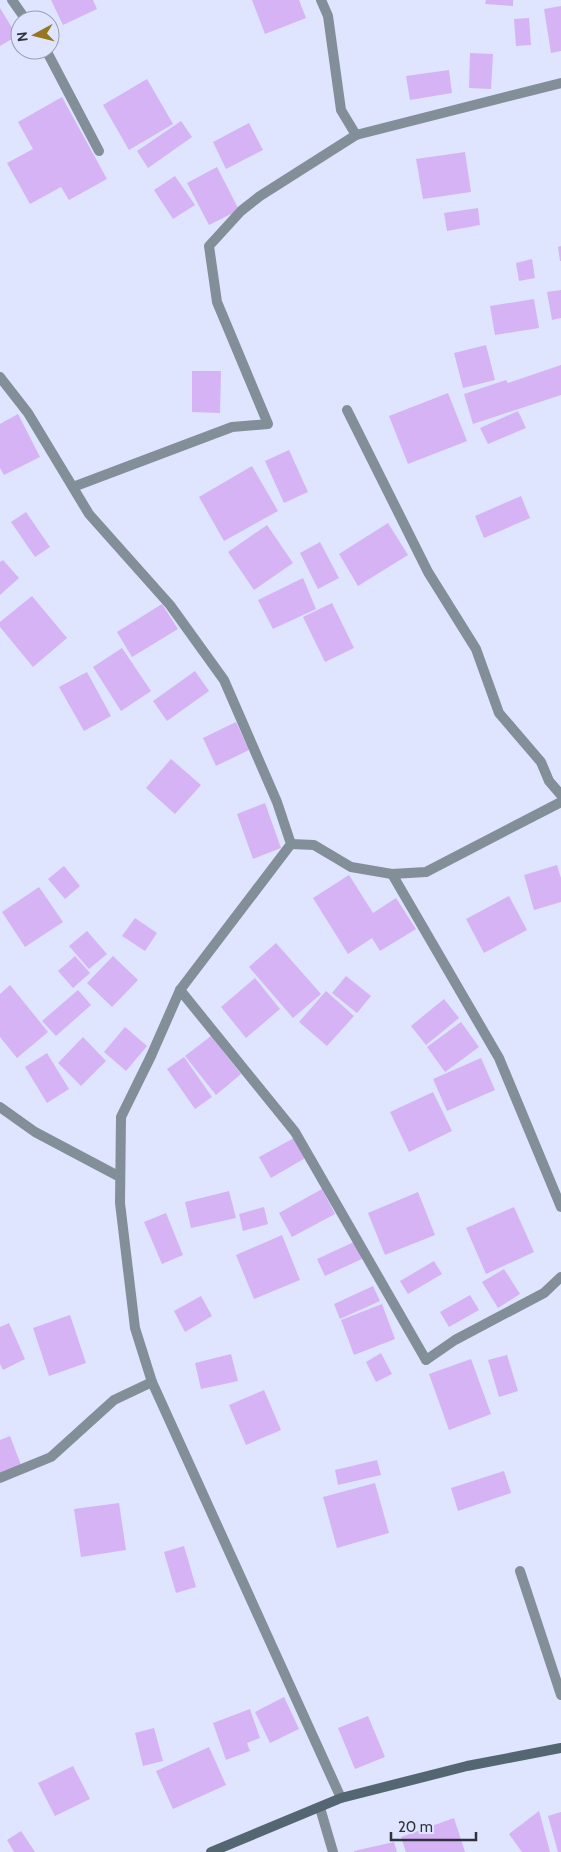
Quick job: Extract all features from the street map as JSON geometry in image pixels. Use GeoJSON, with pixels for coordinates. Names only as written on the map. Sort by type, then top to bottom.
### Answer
{"type":"FeatureCollection","features":[{"type":"Feature","properties":{"kind":"street"},"geometry":{"type":"LineString","coordinates":[[321,0],[328,16],[341,110],[356,135]]}},
{"type":"Feature","properties":{"kind":"street"},"geometry":{"type":"LineString","coordinates":[[51,60],[99,151]]}},
{"type":"Feature","properties":{"kind":"street"},"geometry":{"type":"LineString","coordinates":[[73,487],[232,427],[268,424],[217,302],[209,246],[241,211],[260,196],[356,135],[561,83]]}},
{"type":"Feature","properties":{"kind":"street"},"geometry":{"type":"LineString","coordinates":[[0,377],[28,413],[89,514],[170,605],[224,680],[277,802],[291,844]]}},
{"type":"Feature","properties":{"kind":"street"},"geometry":{"type":"LineString","coordinates":[[346,410],[428,572],[476,649],[499,713],[542,762],[550,781],[561,795]]}},
{"type":"Feature","properties":{"kind":"street"},"geometry":{"type":"LineString","coordinates":[[291,844],[314,845],[350,867],[392,874],[426,872],[561,802]]}},
{"type":"Feature","properties":{"kind":"street"},"geometry":{"type":"LineString","coordinates":[[291,844],[180,990],[151,1056],[121,1117],[120,1203],[135,1328],[152,1382],[341,1798]]}},
{"type":"Feature","properties":{"kind":"street"},"geometry":{"type":"LineString","coordinates":[[392,874],[499,1058],[561,1207]]}},
{"type":"Feature","properties":{"kind":"street"},"geometry":{"type":"LineString","coordinates":[[180,990],[295,1132],[426,1360],[455,1340],[544,1293],[561,1277]]}},
{"type":"Feature","properties":{"kind":"street"},"geometry":{"type":"LineString","coordinates":[[0,1107],[35,1132],[120,1178]]}},
{"type":"Feature","properties":{"kind":"street"},"geometry":{"type":"LineString","coordinates":[[0,1478],[52,1457],[114,1400],[152,1382]]}},
{"type":"Feature","properties":{"kind":"street"},"geometry":{"type":"LineString","coordinates":[[520,1571],[561,1695]]}},
{"type":"Feature","properties":{"kind":"street"},"geometry":{"type":"LineString","coordinates":[[211,1852],[341,1798],[467,1766],[561,1748]]}},
{"type":"Feature","properties":{"kind":"street"},"geometry":{"type":"LineString","coordinates":[[320,1808],[333,1852]]}},
{"type":"Feature","properties":{"kind":"building"},"geometry":{"type":"Polygon","coordinates":[[[51,0],[93,0],[97,9],[63,25],[60,19],[60,10],[56,10],[51,0]]]}},
{"type":"Feature","properties":{"kind":"building"},"geometry":{"type":"Polygon","coordinates":[[[252,0],[299,0],[306,18],[265,34],[252,0]]]}},
{"type":"Feature","properties":{"kind":"building"},"geometry":{"type":"Polygon","coordinates":[[[486,0],[513,0],[513,6],[485,4],[486,0]]]}},
{"type":"Feature","properties":{"kind":"building"},"geometry":{"type":"Polygon","coordinates":[[[561,6],[561,51],[551,53],[544,9],[561,6]]]}},
{"type":"Feature","properties":{"kind":"building"},"geometry":{"type":"Polygon","coordinates":[[[0,8],[10,24],[10,40],[0,46],[0,8]]]}},
{"type":"Feature","properties":{"kind":"building"},"geometry":{"type":"Polygon","coordinates":[[[529,18],[531,45],[516,46],[514,19],[529,18]]]}},
{"type":"Feature","properties":{"kind":"building"},"geometry":{"type":"Polygon","coordinates":[[[470,53],[493,54],[491,89],[469,88],[470,53]]]}},
{"type":"Feature","properties":{"kind":"building"},"geometry":{"type":"Polygon","coordinates":[[[449,70],[452,93],[410,100],[406,76],[449,70]]]}},
{"type":"Feature","properties":{"kind":"building"},"geometry":{"type":"Polygon","coordinates":[[[147,79],[173,124],[129,150],[103,105],[147,79]]]}},
{"type":"Feature","properties":{"kind":"building"},"geometry":{"type":"Polygon","coordinates":[[[62,97],[107,179],[69,200],[61,187],[30,204],[7,163],[33,149],[18,122],[62,97]]]}},
{"type":"Feature","properties":{"kind":"building"},"geometry":{"type":"Polygon","coordinates":[[[181,121],[192,137],[148,168],[137,151],[181,121]]]}},
{"type":"Feature","properties":{"kind":"building"},"geometry":{"type":"Polygon","coordinates":[[[249,123],[263,150],[226,169],[213,142],[249,123]]]}},
{"type":"Feature","properties":{"kind":"building"},"geometry":{"type":"Polygon","coordinates":[[[465,152],[471,192],[423,199],[416,159],[465,152]]]}},
{"type":"Feature","properties":{"kind":"building"},"geometry":{"type":"Polygon","coordinates":[[[217,167],[239,210],[209,225],[187,183],[217,167]]]}},
{"type":"Feature","properties":{"kind":"building"},"geometry":{"type":"Polygon","coordinates":[[[175,176],[195,205],[173,219],[154,190],[175,176]]]}},
{"type":"Feature","properties":{"kind":"building"},"geometry":{"type":"Polygon","coordinates":[[[478,208],[480,225],[447,231],[444,213],[478,208]]]}},
{"type":"Feature","properties":{"kind":"building"},"geometry":{"type":"Polygon","coordinates":[[[561,246],[561,261],[560,261],[558,247],[561,246]]]}},
{"type":"Feature","properties":{"kind":"building"},"geometry":{"type":"Polygon","coordinates":[[[532,259],[535,278],[519,281],[516,263],[532,259]]]}},
{"type":"Feature","properties":{"kind":"building"},"geometry":{"type":"Polygon","coordinates":[[[561,290],[561,318],[552,320],[547,292],[561,290]]]}},
{"type":"Feature","properties":{"kind":"building"},"geometry":{"type":"Polygon","coordinates":[[[534,299],[539,328],[495,335],[490,306],[534,299]]]}},
{"type":"Feature","properties":{"kind":"building"},"geometry":{"type":"Polygon","coordinates":[[[486,345],[495,380],[463,388],[454,353],[486,345]]]}},
{"type":"Feature","properties":{"kind":"building"},"geometry":{"type":"Polygon","coordinates":[[[561,365],[561,395],[473,424],[464,394],[506,380],[508,383],[561,365]]]}},
{"type":"Feature","properties":{"kind":"building"},"geometry":{"type":"Polygon","coordinates":[[[192,371],[221,371],[220,413],[192,412],[192,371]]]}},
{"type":"Feature","properties":{"kind":"building"},"geometry":{"type":"Polygon","coordinates":[[[448,393],[467,441],[408,464],[389,416],[448,393]]]}},
{"type":"Feature","properties":{"kind":"building"},"geometry":{"type":"Polygon","coordinates":[[[518,411],[526,428],[488,444],[480,428],[518,411]]]}},
{"type":"Feature","properties":{"kind":"building"},"geometry":{"type":"Polygon","coordinates":[[[18,414],[40,457],[4,475],[0,468],[0,424],[18,414]]]}},
{"type":"Feature","properties":{"kind":"building"},"geometry":{"type":"Polygon","coordinates":[[[289,450],[308,492],[284,503],[265,461],[289,450]]]}},
{"type":"Feature","properties":{"kind":"building"},"geometry":{"type":"Polygon","coordinates":[[[252,466],[278,511],[224,541],[199,497],[252,466]]]}},
{"type":"Feature","properties":{"kind":"building"},"geometry":{"type":"Polygon","coordinates":[[[521,496],[530,518],[484,538],[475,516],[521,496]]]}},
{"type":"Feature","properties":{"kind":"building"},"geometry":{"type":"Polygon","coordinates":[[[26,512],[50,547],[35,557],[11,522],[26,512]]]}},
{"type":"Feature","properties":{"kind":"building"},"geometry":{"type":"Polygon","coordinates":[[[388,523],[408,555],[358,586],[339,554],[388,523]]]}},
{"type":"Feature","properties":{"kind":"building"},"geometry":{"type":"Polygon","coordinates":[[[267,525],[293,563],[254,590],[228,552],[267,525]]]}},
{"type":"Feature","properties":{"kind":"building"},"geometry":{"type":"Polygon","coordinates":[[[320,542],[339,578],[318,589],[300,553],[320,542]]]}},
{"type":"Feature","properties":{"kind":"building"},"geometry":{"type":"Polygon","coordinates":[[[3,560],[19,578],[0,595],[0,562],[3,560]]]}},
{"type":"Feature","properties":{"kind":"building"},"geometry":{"type":"Polygon","coordinates":[[[303,578],[316,609],[273,629],[258,600],[303,578]]]}},
{"type":"Feature","properties":{"kind":"building"},"geometry":{"type":"Polygon","coordinates":[[[32,596],[67,638],[33,667],[0,627],[0,622],[32,596]]]}},
{"type":"Feature","properties":{"kind":"building"},"geometry":{"type":"Polygon","coordinates":[[[332,603],[354,648],[325,662],[303,617],[332,603]]]}},
{"type":"Feature","properties":{"kind":"building"},"geometry":{"type":"Polygon","coordinates":[[[162,604],[178,629],[132,657],[117,632],[162,604]]]}},
{"type":"Feature","properties":{"kind":"building"},"geometry":{"type":"Polygon","coordinates":[[[122,648],[151,691],[121,711],[93,667],[122,648]]]}},
{"type":"Feature","properties":{"kind":"building"},"geometry":{"type":"Polygon","coordinates":[[[195,671],[209,691],[167,721],[153,701],[195,671]]]}},
{"type":"Feature","properties":{"kind":"building"},"geometry":{"type":"Polygon","coordinates":[[[87,672],[111,716],[84,731],[59,687],[87,672]]]}},
{"type":"Feature","properties":{"kind":"building"},"geometry":{"type":"Polygon","coordinates":[[[236,722],[249,750],[216,766],[203,738],[236,722]]]}},
{"type":"Feature","properties":{"kind":"building"},"geometry":{"type":"Polygon","coordinates":[[[171,759],[201,785],[175,814],[146,788],[171,759]]]}},
{"type":"Feature","properties":{"kind":"building"},"geometry":{"type":"Polygon","coordinates":[[[265,803],[281,848],[253,859],[237,814],[265,803]]]}},
{"type":"Feature","properties":{"kind":"building"},"geometry":{"type":"Polygon","coordinates":[[[557,865],[561,878],[561,902],[534,910],[524,875],[557,865]]]}},
{"type":"Feature","properties":{"kind":"building"},"geometry":{"type":"Polygon","coordinates":[[[64,866],[80,886],[65,899],[48,879],[64,866]]]}},
{"type":"Feature","properties":{"kind":"building"},"geometry":{"type":"Polygon","coordinates":[[[349,875],[373,913],[396,898],[416,929],[380,951],[372,938],[348,954],[313,898],[349,875]]]}},
{"type":"Feature","properties":{"kind":"building"},"geometry":{"type":"Polygon","coordinates":[[[39,887],[63,922],[25,947],[2,912],[39,887]]]}},
{"type":"Feature","properties":{"kind":"building"},"geometry":{"type":"Polygon","coordinates":[[[509,896],[527,930],[484,953],[466,919],[509,896]]]}},
{"type":"Feature","properties":{"kind":"building"},"geometry":{"type":"Polygon","coordinates":[[[135,918],[157,933],[145,951],[122,936],[135,918]]]}},
{"type":"Feature","properties":{"kind":"building"},"geometry":{"type":"Polygon","coordinates":[[[87,931],[107,954],[89,969],[69,946],[87,931]]]}},
{"type":"Feature","properties":{"kind":"building"},"geometry":{"type":"Polygon","coordinates":[[[276,943],[321,994],[293,1018],[249,967],[276,943]]]}},
{"type":"Feature","properties":{"kind":"building"},"geometry":{"type":"Polygon","coordinates":[[[75,956],[90,973],[73,988],[58,971],[75,956]]]}},
{"type":"Feature","properties":{"kind":"building"},"geometry":{"type":"Polygon","coordinates":[[[113,956],[138,980],[112,1007],[87,983],[113,956]]]}},
{"type":"Feature","properties":{"kind":"building"},"geometry":{"type":"Polygon","coordinates":[[[346,976],[371,996],[357,1013],[332,993],[346,976]]]}},
{"type":"Feature","properties":{"kind":"building"},"geometry":{"type":"Polygon","coordinates":[[[255,978],[280,1009],[246,1038],[221,1007],[255,978]]]}},
{"type":"Feature","properties":{"kind":"building"},"geometry":{"type":"Polygon","coordinates":[[[10,985],[48,1032],[17,1058],[0,1037],[0,994],[10,985]]]}},
{"type":"Feature","properties":{"kind":"building"},"geometry":{"type":"Polygon","coordinates":[[[78,990],[91,1005],[56,1036],[42,1021],[78,990]]]}},
{"type":"Feature","properties":{"kind":"building"},"geometry":{"type":"Polygon","coordinates":[[[326,991],[354,1016],[327,1046],[299,1022],[326,991]]]}},
{"type":"Feature","properties":{"kind":"building"},"geometry":{"type":"Polygon","coordinates":[[[444,999],[459,1018],[426,1045],[411,1026],[444,999]]]}},
{"type":"Feature","properties":{"kind":"building"},"geometry":{"type":"Polygon","coordinates":[[[461,1022],[479,1047],[445,1072],[427,1047],[461,1022]]]}},
{"type":"Feature","properties":{"kind":"building"},"geometry":{"type":"Polygon","coordinates":[[[125,1027],[147,1046],[126,1071],[104,1052],[125,1027]]]}},
{"type":"Feature","properties":{"kind":"building"},"geometry":{"type":"Polygon","coordinates":[[[211,1036],[241,1074],[216,1095],[185,1056],[211,1036]]]}},
{"type":"Feature","properties":{"kind":"building"},"geometry":{"type":"Polygon","coordinates":[[[83,1037],[106,1061],[81,1086],[58,1063],[83,1037]]]}},
{"type":"Feature","properties":{"kind":"building"},"geometry":{"type":"Polygon","coordinates":[[[47,1053],[69,1089],[47,1103],[25,1067],[47,1053]]]}},
{"type":"Feature","properties":{"kind":"building"},"geometry":{"type":"Polygon","coordinates":[[[184,1057],[212,1097],[195,1109],[167,1069],[184,1057]]]}},
{"type":"Feature","properties":{"kind":"building"},"geometry":{"type":"Polygon","coordinates":[[[481,1058],[495,1090],[447,1111],[433,1079],[481,1058]]]}},
{"type":"Feature","properties":{"kind":"building"},"geometry":{"type":"Polygon","coordinates":[[[433,1092],[452,1131],[409,1152],[390,1112],[433,1092]]]}},
{"type":"Feature","properties":{"kind":"building"},"geometry":{"type":"Polygon","coordinates":[[[296,1137],[307,1157],[271,1178],[259,1157],[296,1137]]]}},
{"type":"Feature","properties":{"kind":"building"},"geometry":{"type":"Polygon","coordinates":[[[322,1189],[335,1214],[292,1237],[279,1213],[322,1189]]]}},
{"type":"Feature","properties":{"kind":"building"},"geometry":{"type":"Polygon","coordinates":[[[229,1191],[236,1218],[191,1228],[185,1202],[229,1191]]]}},
{"type":"Feature","properties":{"kind":"building"},"geometry":{"type":"Polygon","coordinates":[[[418,1192],[435,1235],[385,1255],[368,1213],[418,1192]]]}},
{"type":"Feature","properties":{"kind":"building"},"geometry":{"type":"Polygon","coordinates":[[[264,1207],[268,1224],[243,1231],[239,1214],[264,1207]]]}},
{"type":"Feature","properties":{"kind":"building"},"geometry":{"type":"Polygon","coordinates":[[[514,1207],[534,1252],[486,1274],[466,1228],[514,1207]]]}},
{"type":"Feature","properties":{"kind":"building"},"geometry":{"type":"Polygon","coordinates":[[[166,1213],[183,1255],[162,1264],[144,1222],[166,1213]]]}},
{"type":"Feature","properties":{"kind":"building"},"geometry":{"type":"Polygon","coordinates":[[[282,1235],[300,1280],[254,1299],[236,1255],[282,1235]]]}},
{"type":"Feature","properties":{"kind":"building"},"geometry":{"type":"Polygon","coordinates":[[[356,1241],[364,1258],[325,1276],[317,1259],[356,1241]]]}},
{"type":"Feature","properties":{"kind":"building"},"geometry":{"type":"Polygon","coordinates":[[[434,1261],[442,1274],[408,1294],[400,1281],[434,1261]]]}},
{"type":"Feature","properties":{"kind":"building"},"geometry":{"type":"Polygon","coordinates":[[[504,1269],[520,1294],[498,1308],[482,1282],[504,1269]]]}},
{"type":"Feature","properties":{"kind":"building"},"geometry":{"type":"Polygon","coordinates":[[[373,1286],[380,1301],[340,1319],[334,1304],[373,1286]]]}},
{"type":"Feature","properties":{"kind":"building"},"geometry":{"type":"Polygon","coordinates":[[[470,1295],[479,1310],[449,1327],[440,1312],[470,1295]]]}},
{"type":"Feature","properties":{"kind":"building"},"geometry":{"type":"Polygon","coordinates":[[[201,1296],[212,1316],[185,1332],[174,1311],[201,1296]]]}},
{"type":"Feature","properties":{"kind":"building"},"geometry":{"type":"Polygon","coordinates":[[[382,1304],[395,1339],[354,1355],[341,1320],[382,1304]]]}},
{"type":"Feature","properties":{"kind":"building"},"geometry":{"type":"Polygon","coordinates":[[[70,1315],[86,1363],[49,1376],[33,1328],[70,1315]]]}},
{"type":"Feature","properties":{"kind":"building"},"geometry":{"type":"Polygon","coordinates":[[[9,1323],[25,1359],[3,1370],[0,1364],[0,1327],[9,1323]]]}},
{"type":"Feature","properties":{"kind":"building"},"geometry":{"type":"Polygon","coordinates":[[[381,1353],[392,1374],[376,1382],[366,1362],[381,1353]]]}},
{"type":"Feature","properties":{"kind":"building"},"geometry":{"type":"Polygon","coordinates":[[[231,1354],[238,1381],[201,1389],[195,1363],[231,1354]]]}},
{"type":"Feature","properties":{"kind":"building"},"geometry":{"type":"Polygon","coordinates":[[[507,1355],[518,1391],[499,1397],[488,1360],[507,1355]]]}},
{"type":"Feature","properties":{"kind":"building"},"geometry":{"type":"Polygon","coordinates":[[[471,1359],[491,1414],[449,1430],[429,1374],[471,1359]]]}},
{"type":"Feature","properties":{"kind":"building"},"geometry":{"type":"Polygon","coordinates":[[[264,1390],[281,1430],[246,1445],[229,1405],[264,1390]]]}},
{"type":"Feature","properties":{"kind":"building"},"geometry":{"type":"Polygon","coordinates":[[[10,1436],[21,1465],[0,1473],[0,1440],[10,1436]]]}},
{"type":"Feature","properties":{"kind":"building"},"geometry":{"type":"Polygon","coordinates":[[[377,1460],[381,1475],[338,1485],[335,1470],[377,1460]]]}},
{"type":"Feature","properties":{"kind":"building"},"geometry":{"type":"Polygon","coordinates":[[[504,1471],[511,1493],[458,1511],[451,1488],[504,1471]]]}},
{"type":"Feature","properties":{"kind":"building"},"geometry":{"type":"Polygon","coordinates":[[[375,1483],[389,1533],[337,1548],[323,1497],[375,1483]]]}},
{"type":"Feature","properties":{"kind":"building"},"geometry":{"type":"Polygon","coordinates":[[[119,1503],[126,1550],[81,1557],[74,1509],[119,1503]]]}},
{"type":"Feature","properties":{"kind":"building"},"geometry":{"type":"Polygon","coordinates":[[[184,1546],[196,1587],[176,1593],[164,1552],[184,1546]]]}},
{"type":"Feature","properties":{"kind":"building"},"geometry":{"type":"Polygon","coordinates":[[[284,1697],[299,1729],[270,1743],[255,1712],[284,1697]]]}},
{"type":"Feature","properties":{"kind":"building"},"geometry":{"type":"Polygon","coordinates":[[[250,1709],[260,1738],[247,1743],[250,1751],[226,1760],[213,1723],[250,1709]]]}},
{"type":"Feature","properties":{"kind":"building"},"geometry":{"type":"Polygon","coordinates":[[[368,1716],[385,1757],[355,1769],[338,1728],[368,1716]]]}},
{"type":"Feature","properties":{"kind":"building"},"geometry":{"type":"Polygon","coordinates":[[[154,1728],[163,1761],[143,1766],[135,1733],[154,1728]]]}},
{"type":"Feature","properties":{"kind":"building"},"geometry":{"type":"Polygon","coordinates":[[[209,1747],[226,1785],[173,1809],[156,1771],[209,1747]]]}},
{"type":"Feature","properties":{"kind":"building"},"geometry":{"type":"Polygon","coordinates":[[[73,1766],[90,1799],[55,1816],[38,1783],[73,1766]]]}},
{"type":"Feature","properties":{"kind":"building"},"geometry":{"type":"Polygon","coordinates":[[[539,1811],[550,1852],[522,1852],[509,1834],[539,1811]]]}},
{"type":"Feature","properties":{"kind":"building"},"geometry":{"type":"Polygon","coordinates":[[[561,1812],[561,1852],[558,1852],[548,1816],[561,1812]]]}},
{"type":"Feature","properties":{"kind":"building"},"geometry":{"type":"Polygon","coordinates":[[[454,1818],[465,1852],[406,1852],[401,1837],[454,1818]]]}},
{"type":"Feature","properties":{"kind":"building"},"geometry":{"type":"Polygon","coordinates":[[[21,1831],[35,1852],[14,1852],[7,1840],[21,1831]]]}},
{"type":"Feature","properties":{"kind":"building"},"geometry":{"type":"Polygon","coordinates":[[[394,1842],[397,1852],[354,1852],[354,1851],[394,1842]]]}}]}
